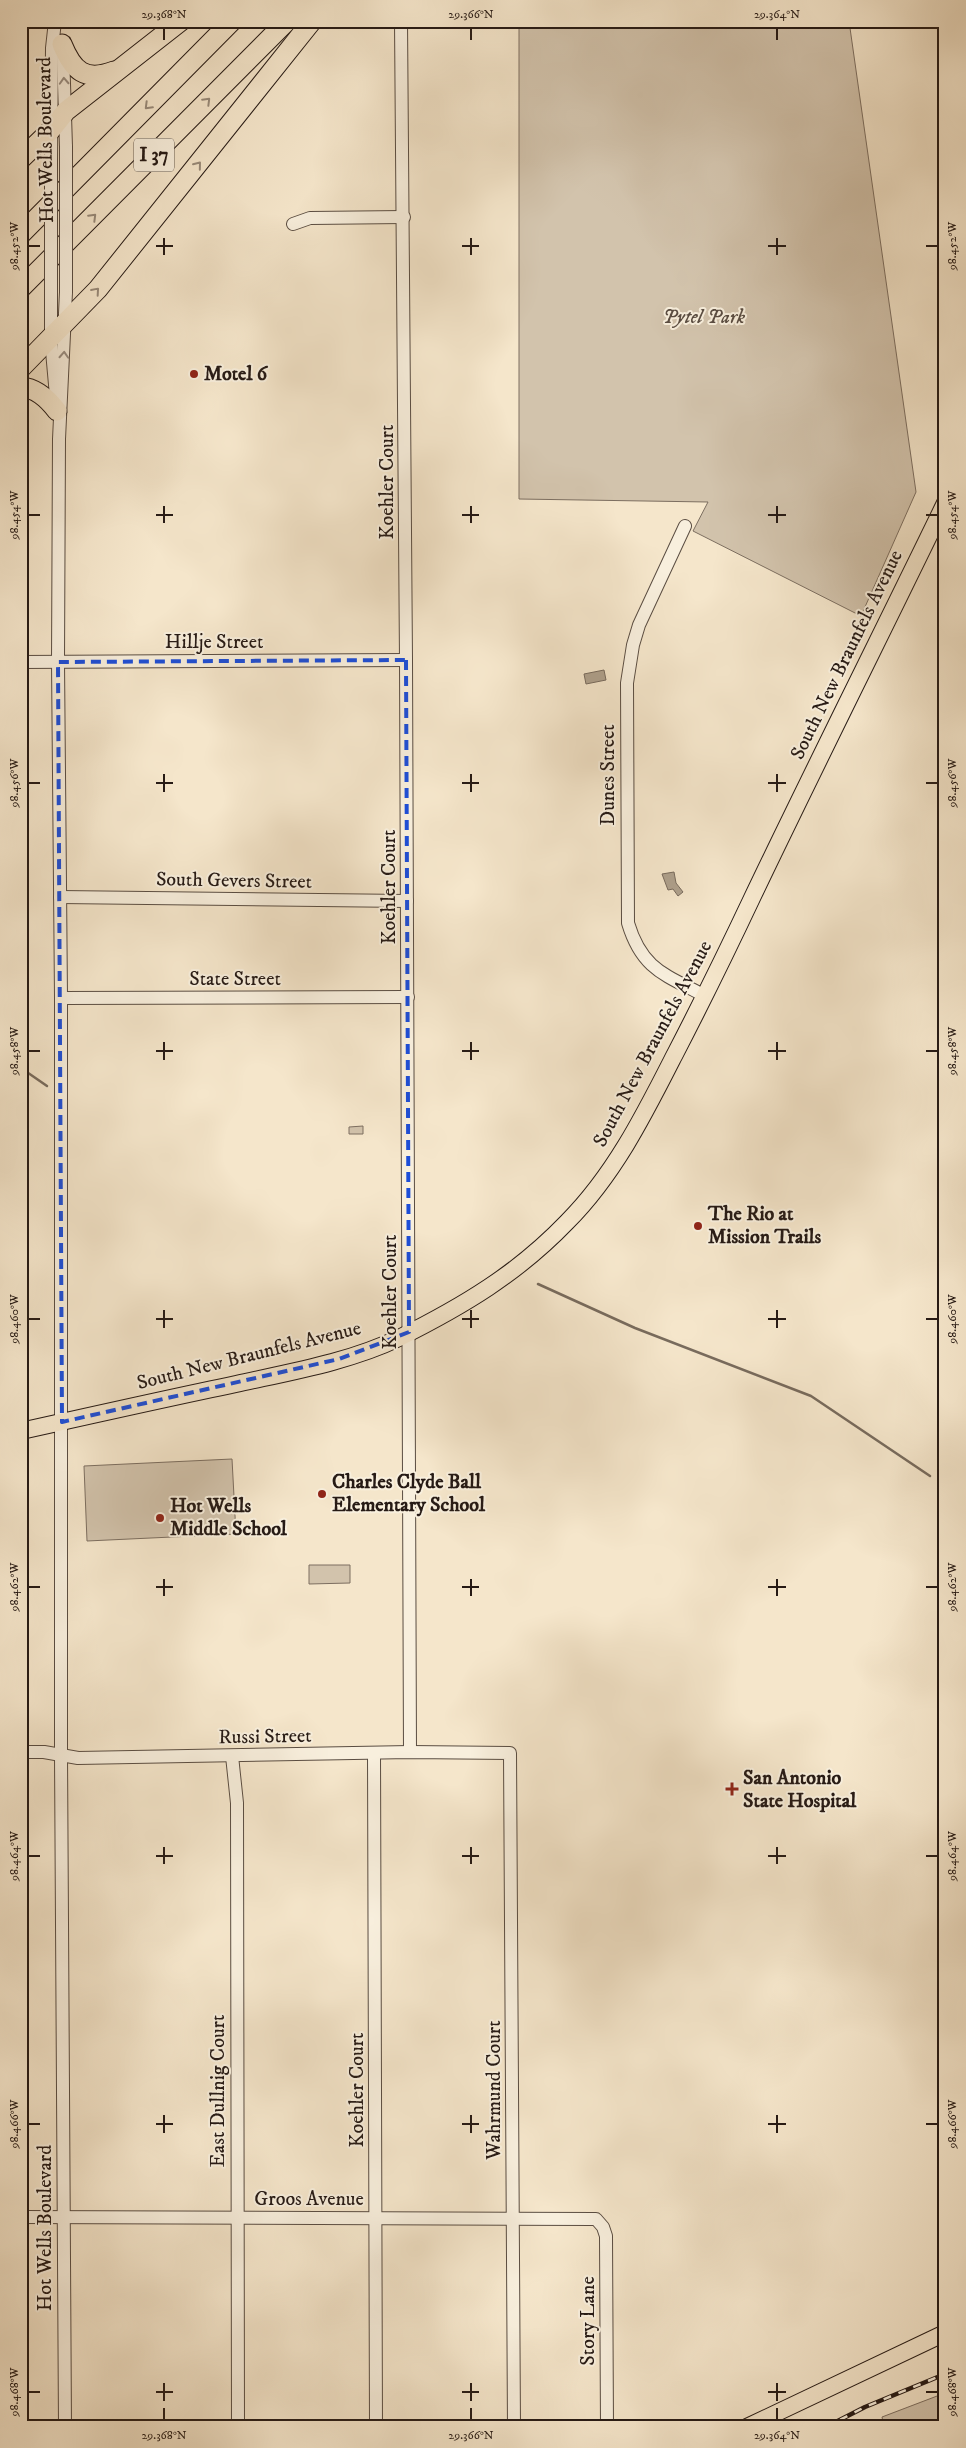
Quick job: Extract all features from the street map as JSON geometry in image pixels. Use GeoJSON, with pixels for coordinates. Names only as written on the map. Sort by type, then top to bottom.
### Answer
{"type":"FeatureCollection","features":[{"type":"Feature","properties":{"kind":"highway"},"geometry":{"type":"LineString","coordinates":[[21,159],[50,131],[66,111],[181,21]]}},
{"type":"Feature","properties":{"kind":"highway","name":"I 37"},"geometry":{"type":"LineString","coordinates":[[21,234],[232,21]]}},
{"type":"Feature","properties":{"kind":"highway","name":"I 37"},"geometry":{"type":"LineString","coordinates":[[21,288],[287,21]]}},
{"type":"Feature","properties":{"kind":"highway"},"geometry":{"type":"LineString","coordinates":[[21,368],[51,340],[98,289],[312,21]]}},
{"type":"Feature","properties":{"kind":"highway"},"geometry":{"type":"LineString","coordinates":[[62,44],[68,58],[76,69],[87,75],[100,76],[126,65]]}},
{"type":"Feature","properties":{"kind":"highway"},"geometry":{"type":"LineString","coordinates":[[21,387],[40,394],[57,410]]}},
{"type":"Feature","properties":{"kind":"main road","name":"South New Braunfels Avenue"},"geometry":{"type":"LineString","coordinates":[[21,1431],[338,1359],[384,1344],[492,1287],[532,1256],[569,1221],[601,1182],[630,1141],[705,996],[945,503]]}},
{"type":"Feature","properties":{"kind":"main road"},"geometry":{"type":"LineString","coordinates":[[747,2427],[945,2333]]}},
{"type":"Feature","properties":{"kind":"street","name":"Hot Wells Boulevard"},"geometry":{"type":"LineString","coordinates":[[57,21],[62,44],[66,111],[66,324],[59,439],[58,662],[61,998],[61,1755],[64,2427]]}},
{"type":"Feature","properties":{"kind":"street","name":"Hot Wells Boulevard"},"geometry":{"type":"LineString","coordinates":[[57,21],[50,131],[51,340],[59,439]]}},
{"type":"Feature","properties":{"kind":"street","name":"Koehler Court"},"geometry":{"type":"LineString","coordinates":[[401,21],[404,217],[410,1752]]}},
{"type":"Feature","properties":{"kind":"street"},"geometry":{"type":"LineString","coordinates":[[294,224],[310,218],[404,217]]}},
{"type":"Feature","properties":{"kind":"street","name":"Dunes Street"},"geometry":{"type":"LineString","coordinates":[[685,526],[639,625],[633,645],[627,683],[628,924],[632,938],[647,962],[657,971],[705,996]]}},
{"type":"Feature","properties":{"kind":"street","name":"Hillje Street"},"geometry":{"type":"LineString","coordinates":[[21,662],[406,660]]}},
{"type":"Feature","properties":{"kind":"street","name":"South Gevers Street"},"geometry":{"type":"LineString","coordinates":[[60,897],[407,902]]}},
{"type":"Feature","properties":{"kind":"street","name":"State Street"},"geometry":{"type":"LineString","coordinates":[[61,998],[408,997]]}},
{"type":"Feature","properties":{"kind":"street","name":"Russi Street"},"geometry":{"type":"LineString","coordinates":[[21,1752],[78,1758],[410,1752],[510,1753]]}},
{"type":"Feature","properties":{"kind":"street","name":"Koehler Court"},"geometry":{"type":"LineString","coordinates":[[374,1753],[376,2427]]}},
{"type":"Feature","properties":{"kind":"street","name":"Wahrmund Court"},"geometry":{"type":"LineString","coordinates":[[510,1753],[514,2427]]}},
{"type":"Feature","properties":{"kind":"street","name":"East Dullnig Court"},"geometry":{"type":"LineString","coordinates":[[232,1756],[237,1813],[238,2427]]}},
{"type":"Feature","properties":{"kind":"street","name":"Groos Avenue"},"geometry":{"type":"LineString","coordinates":[[21,2217],[596,2219]]}},
{"type":"Feature","properties":{"kind":"street","name":"Story Lane"},"geometry":{"type":"LineString","coordinates":[[596,2219],[603,2227],[606,2236],[607,2427]]}},
{"type":"Feature","properties":{"kind":"highlighted area"},"geometry":{"type":"Polygon","coordinates":[[[406,660],[409,1332],[339,1359],[62,1422],[58,662],[406,660]]]}},
{"type":"Feature","properties":{"kind":"green space","name":"Pytel Park"},"geometry":{"type":"Polygon","coordinates":[[[519,21],[849,21],[916,492],[861,616],[693,531],[708,502],[519,499],[519,21]]]}},
{"type":"Feature","properties":{"kind":"green space"},"geometry":{"type":"Polygon","coordinates":[[[363,1126],[363,1134],[349,1134],[349,1127],[363,1126]]]}},
{"type":"Feature","properties":{"kind":"green space"},"geometry":{"type":"Polygon","coordinates":[[[232,1459],[236,1534],[87,1541],[84,1466],[232,1459]]]}},
{"type":"Feature","properties":{"kind":"green space"},"geometry":{"type":"Polygon","coordinates":[[[309,1565],[350,1565],[350,1583],[309,1584],[309,1565]]]}},
{"type":"Feature","properties":{"kind":"green space"},"geometry":{"type":"Polygon","coordinates":[[[945,2393],[945,2427],[884,2427],[882,2417],[945,2393]]]}},
{"type":"Feature","properties":{"kind":"shaded area"},"geometry":{"type":"Polygon","coordinates":[[[604,670],[606,680],[586,684],[584,674],[604,670]]]}},
{"type":"Feature","properties":{"kind":"shaded area"},"geometry":{"type":"Polygon","coordinates":[[[674,872],[676,883],[683,892],[678,896],[673,889],[668,890],[662,874],[674,872]]]}},
{"type":"Feature","properties":{"kind":"waterway"},"geometry":{"type":"LineString","coordinates":[[21,1068],[47,1086]]}},
{"type":"Feature","properties":{"kind":"waterway"},"geometry":{"type":"LineString","coordinates":[[538,1284],[635,1328],[811,1396],[930,1476]]}},
{"type":"Feature","properties":{"kind":"railway"},"geometry":{"type":"LineString","coordinates":[[826,2427],[865,2407],[945,2374]]}},
{"type":"Feature","properties":{"kind":"place","name":"Motel 6"},"geometry":{"type":"Point","coordinates":[194,374]}},
{"type":"Feature","properties":{"kind":"place","name":"The Rio at Mission Trails"},"geometry":{"type":"Point","coordinates":[698,1226]}},
{"type":"Feature","properties":{"kind":"place","name":"Charles Clyde Ball Elementary School"},"geometry":{"type":"Point","coordinates":[322,1494]}},
{"type":"Feature","properties":{"kind":"place","name":"Hot Wells Middle School"},"geometry":{"type":"Point","coordinates":[160,1518]}},
{"type":"Feature","properties":{"kind":"place","name":"San Antonio State Hospital"},"geometry":{"type":"Point","coordinates":[732,1789]}}]}
